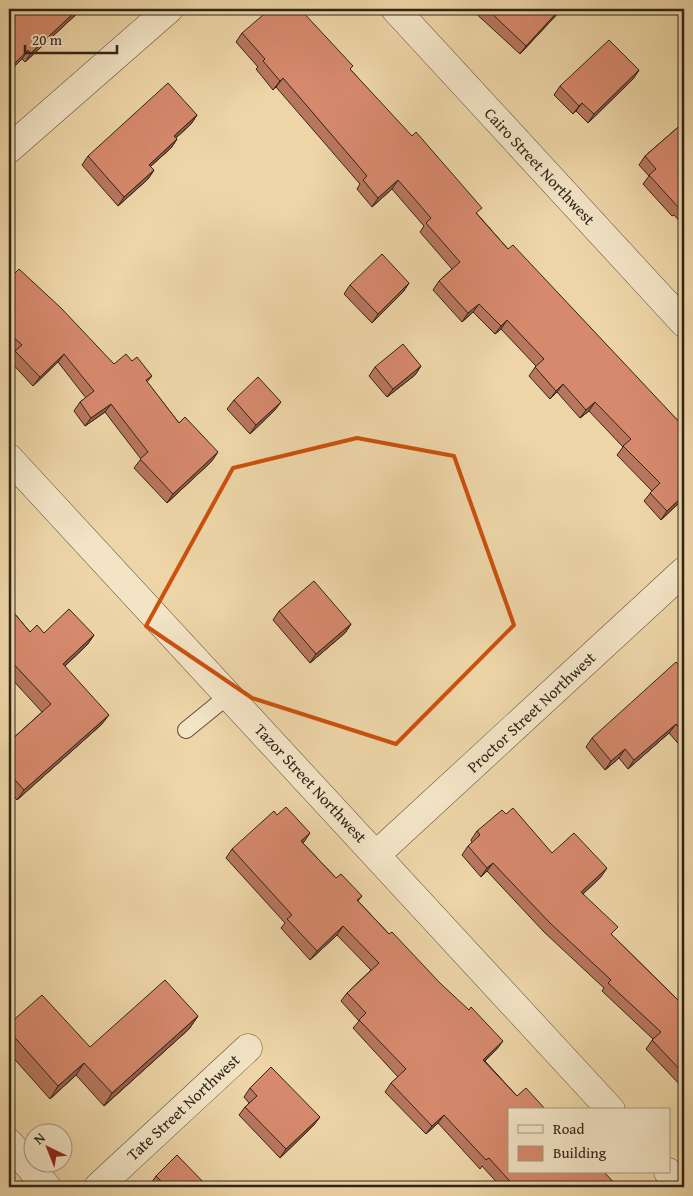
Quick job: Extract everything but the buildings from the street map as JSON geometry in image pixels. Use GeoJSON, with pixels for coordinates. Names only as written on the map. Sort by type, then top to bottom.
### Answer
{"type":"FeatureCollection","features":[{"type":"Feature","properties":{"kind":"street"},"geometry":{"type":"LineString","coordinates":[[9,149],[169,9]]}},
{"type":"Feature","properties":{"kind":"street","name":"Cairo Street Northwest"},"geometry":{"type":"LineString","coordinates":[[395,9],[684,323]]}},
{"type":"Feature","properties":{"kind":"street","name":"Tazor Street Northwest"},"geometry":{"type":"LineString","coordinates":[[9,458],[377,854],[609,1108]]}},
{"type":"Feature","properties":{"kind":"street","name":"Proctor Street Northwest"},"geometry":{"type":"LineString","coordinates":[[377,854],[684,570]]}},
{"type":"Feature","properties":{"kind":"street","name":"Tate Street Northwest"},"geometry":{"type":"LineString","coordinates":[[98,1187],[248,1048]]}},
{"type":"Feature","properties":{"kind":"street"},"geometry":{"type":"LineString","coordinates":[[9,1143],[47,1187]]}},
{"type":"Feature","properties":{"kind":"street"},"geometry":{"type":"LineString","coordinates":[[670,1174],[682,1187]]}},
{"type":"Feature","properties":{"kind":"lane"},"geometry":{"type":"LineString","coordinates":[[186,730],[229,696]]}},
{"type":"Feature","properties":{"kind":"highlighted area"},"geometry":{"type":"Polygon","coordinates":[[[357,438],[454,456],[514,625],[396,744],[252,698],[146,626],[233,468],[357,438]]]}}]}
